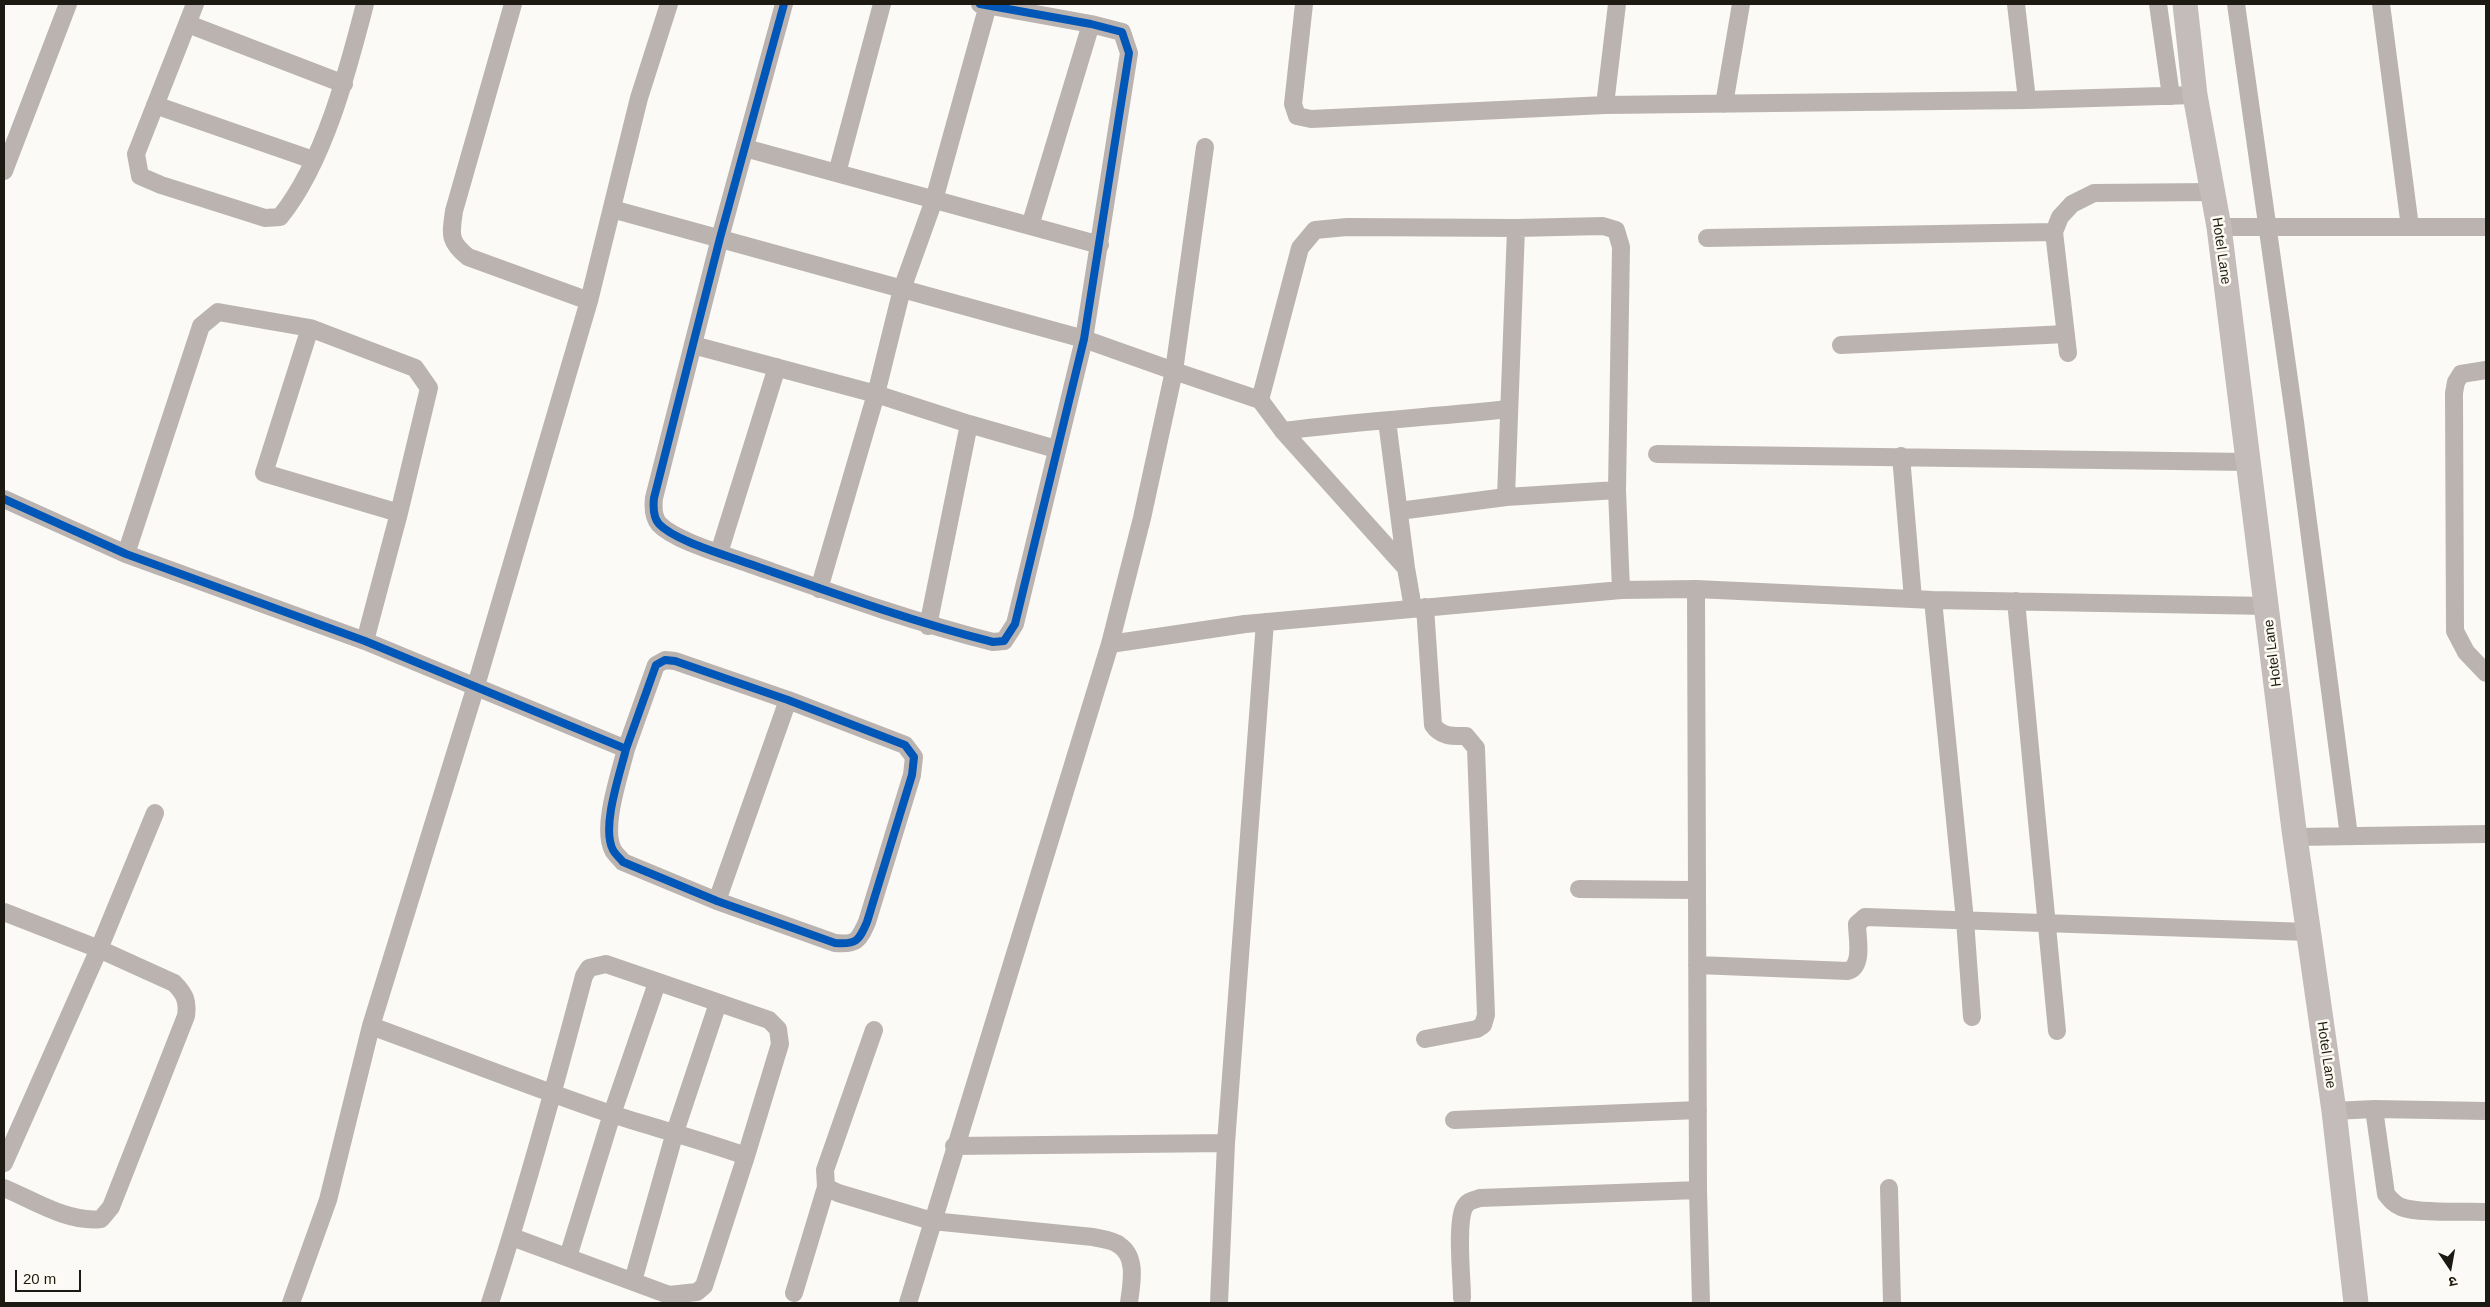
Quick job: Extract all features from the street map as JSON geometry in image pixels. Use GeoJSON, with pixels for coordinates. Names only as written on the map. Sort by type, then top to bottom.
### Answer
{"type":"FeatureCollection","features":[{"type":"Feature","properties":{"kind":"street"},"geometry":{"type":"LineString","coordinates":[[4,171],[68,4]]}},
{"type":"Feature","properties":{"kind":"street"},"geometry":{"type":"LineString","coordinates":[[195,4],[136,154],[136,164],[140,176],[161,185],[265,218],[280,217],[289,205],[313,160],[344,84],[365,4]]}},
{"type":"Feature","properties":{"kind":"street"},"geometry":{"type":"LineString","coordinates":[[513,4],[454,211],[451,236],[457,248],[468,257],[588,301]]}},
{"type":"Feature","properties":{"kind":"street"},"geometry":{"type":"LineString","coordinates":[[291,1303],[328,1200],[372,1026],[475,688],[588,301],[640,98],[669,4]]}},
{"type":"Feature","properties":{"kind":"street"},"geometry":{"type":"LineString","coordinates":[[784,4],[720,238],[654,498],[653,512],[658,523],[672,533],[719,553],[819,588],[928,626],[993,642],[1004,641],[1011,632],[1084,339],[1129,53],[1122,32],[1091,24],[984,4],[934,200],[902,289],[876,394],[819,588]]}},
{"type":"Feature","properties":{"kind":"street"},"geometry":{"type":"LineString","coordinates":[[837,173],[882,4]]}},
{"type":"Feature","properties":{"kind":"street"},"geometry":{"type":"LineString","coordinates":[[1304,4],[1293,104],[1297,116],[1311,119],[1605,105],[2027,100],[2183,95],[2158,4]]}},
{"type":"Feature","properties":{"kind":"street"},"geometry":{"type":"LineString","coordinates":[[1605,105],[1617,4]]}},
{"type":"Feature","properties":{"kind":"street"},"geometry":{"type":"LineString","coordinates":[[1724,104],[1741,4]]}},
{"type":"Feature","properties":{"kind":"street"},"geometry":{"type":"LineString","coordinates":[[2016,4],[2027,100]]}},
{"type":"Feature","properties":{"kind":"street","name":"Hotel Lane"},"geometry":{"type":"LineString","coordinates":[[2185,4],[2183,95],[2212,192],[2227,227],[2248,462],[2304,837],[2309,932],[2354,1110],[2356,1303]]}},
{"type":"Feature","properties":{"kind":"street"},"geometry":{"type":"LineString","coordinates":[[2236,4],[2340,836]]}},
{"type":"Feature","properties":{"kind":"street"},"geometry":{"type":"LineString","coordinates":[[2381,4],[2410,227]]}},
{"type":"Feature","properties":{"kind":"street"},"geometry":{"type":"LineString","coordinates":[[188,24],[344,84]]}},
{"type":"Feature","properties":{"kind":"street"},"geometry":{"type":"LineString","coordinates":[[1030,226],[1091,24]]}},
{"type":"Feature","properties":{"kind":"street"},"geometry":{"type":"LineString","coordinates":[[156,105],[313,160]]}},
{"type":"Feature","properties":{"kind":"street"},"geometry":{"type":"LineString","coordinates":[[908,1303],[954,1146],[1110,644],[1142,518],[1174,371],[1205,147]]}},
{"type":"Feature","properties":{"kind":"street"},"geometry":{"type":"LineString","coordinates":[[745,148],[1100,245]]}},
{"type":"Feature","properties":{"kind":"street"},"geometry":{"type":"LineString","coordinates":[[2068,352],[2054,232],[2060,217],[2072,204],[2094,193],[2212,192]]}},
{"type":"Feature","properties":{"kind":"street"},"geometry":{"type":"LineString","coordinates":[[612,209],[1084,339],[1260,400],[1283,431],[1406,568]]}},
{"type":"Feature","properties":{"kind":"street"},"geometry":{"type":"LineString","coordinates":[[1260,400],[1300,248],[1315,230],[1347,228],[1603,226],[1616,230],[1621,247],[1617,490],[1621,590]]}},
{"type":"Feature","properties":{"kind":"street"},"geometry":{"type":"LineString","coordinates":[[2227,227],[2486,227]]}},
{"type":"Feature","properties":{"kind":"street"},"geometry":{"type":"LineString","coordinates":[[1506,497],[1516,228]]}},
{"type":"Feature","properties":{"kind":"street"},"geometry":{"type":"LineString","coordinates":[[1707,238],[2054,232]]}},
{"type":"Feature","properties":{"kind":"street"},"geometry":{"type":"LineString","coordinates":[[126,554],[201,326],[218,312],[310,328],[415,368],[429,388],[400,513],[365,641]]}},
{"type":"Feature","properties":{"kind":"street"},"geometry":{"type":"LineString","coordinates":[[310,328],[264,473],[400,513]]}},
{"type":"Feature","properties":{"kind":"street"},"geometry":{"type":"LineString","coordinates":[[1841,345],[2066,334]]}},
{"type":"Feature","properties":{"kind":"street"},"geometry":{"type":"LineString","coordinates":[[693,345],[876,394],[969,424],[1056,449]]}},
{"type":"Feature","properties":{"kind":"street"},"geometry":{"type":"LineString","coordinates":[[719,553],[777,367]]}},
{"type":"Feature","properties":{"kind":"street"},"geometry":{"type":"LineString","coordinates":[[2486,370],[2461,374],[2456,382],[2454,393],[2455,631],[2466,652],[2486,673]]}},
{"type":"Feature","properties":{"kind":"street"},"geometry":{"type":"LineString","coordinates":[[1283,431],[1347,422],[1387,421],[1509,409]]}},
{"type":"Feature","properties":{"kind":"street"},"geometry":{"type":"LineString","coordinates":[[1387,421],[1406,568],[1419,607],[1433,725],[1438,732],[1444,735],[1466,736],[1476,748],[1486,1015],[1483,1026],[1477,1029],[1425,1039]]}},
{"type":"Feature","properties":{"kind":"street"},"geometry":{"type":"LineString","coordinates":[[928,626],[969,424]]}},
{"type":"Feature","properties":{"kind":"street"},"geometry":{"type":"LineString","coordinates":[[1657,454],[2248,462]]}},
{"type":"Feature","properties":{"kind":"street"},"geometry":{"type":"LineString","coordinates":[[1901,456],[1913,599]]}},
{"type":"Feature","properties":{"kind":"street"},"geometry":{"type":"LineString","coordinates":[[1398,511],[1506,497],[1617,490]]}},
{"type":"Feature","properties":{"kind":"street"},"geometry":{"type":"LineString","coordinates":[[4,499],[126,554],[365,641],[626,749]]}},
{"type":"Feature","properties":{"kind":"street"},"geometry":{"type":"LineString","coordinates":[[1110,644],[1266,622],[1621,590],[1696,589],[1933,600],[2268,606]]}},
{"type":"Feature","properties":{"kind":"street"},"geometry":{"type":"LineString","coordinates":[[1696,589],[1698,1190],[1701,1303]]}},
{"type":"Feature","properties":{"kind":"street"},"geometry":{"type":"LineString","coordinates":[[1933,600],[1965,920],[1972,1017]]}},
{"type":"Feature","properties":{"kind":"street"},"geometry":{"type":"LineString","coordinates":[[2016,601],[2057,1031]]}},
{"type":"Feature","properties":{"kind":"street"},"geometry":{"type":"LineString","coordinates":[[1220,1303],[1226,1143],[1266,622]]}},
{"type":"Feature","properties":{"kind":"street"},"geometry":{"type":"LineString","coordinates":[[665,660],[675,661],[788,700],[905,745],[914,757],[912,775],[868,922],[859,939],[849,944],[835,943],[717,901],[622,862],[613,850],[610,838],[610,818],[626,749],[656,665],[665,660]]}},
{"type":"Feature","properties":{"kind":"street"},"geometry":{"type":"LineString","coordinates":[[717,901],[788,700]]}},
{"type":"Feature","properties":{"kind":"street"},"geometry":{"type":"LineString","coordinates":[[4,1163],[99,949],[155,813]]}},
{"type":"Feature","properties":{"kind":"street"},"geometry":{"type":"LineString","coordinates":[[2304,837],[2486,834]]}},
{"type":"Feature","properties":{"kind":"street"},"geometry":{"type":"LineString","coordinates":[[1579,889],[1697,890]]}},
{"type":"Feature","properties":{"kind":"street"},"geometry":{"type":"LineString","coordinates":[[4,912],[99,949],[174,984],[184,993],[188,1004],[186,1016],[115,1198],[111,1207],[101,1219],[86,1221],[4,1188]]}},
{"type":"Feature","properties":{"kind":"street"},"geometry":{"type":"LineString","coordinates":[[1697,965],[1848,971],[1858,964],[1857,924],[1865,917],[2309,932]]}},
{"type":"Feature","properties":{"kind":"street"},"geometry":{"type":"LineString","coordinates":[[490,1303],[512,1237],[584,976],[589,968],[606,964],[768,1020],[778,1029],[781,1037],[776,1062],[704,1286],[690,1293],[668,1294],[512,1237]]}},
{"type":"Feature","properties":{"kind":"street"},"geometry":{"type":"LineString","coordinates":[[568,1257],[612,1114],[657,983]]}},
{"type":"Feature","properties":{"kind":"street"},"geometry":{"type":"LineString","coordinates":[[633,1281],[675,1132],[718,1003]]}},
{"type":"Feature","properties":{"kind":"street"},"geometry":{"type":"LineString","coordinates":[[372,1026],[612,1114],[675,1132],[746,1156]]}},
{"type":"Feature","properties":{"kind":"street"},"geometry":{"type":"LineString","coordinates":[[794,1293],[826,1187],[826,1170],[874,1030]]}},
{"type":"Feature","properties":{"kind":"street"},"geometry":{"type":"LineString","coordinates":[[1454,1120],[1698,1110]]}},
{"type":"Feature","properties":{"kind":"street"},"geometry":{"type":"LineString","coordinates":[[2486,1111],[2354,1110],[2386,1194],[2393,1202],[2403,1208],[2419,1210],[2486,1212]]}},
{"type":"Feature","properties":{"kind":"street"},"geometry":{"type":"LineString","coordinates":[[954,1146],[1226,1143]]}},
{"type":"Feature","properties":{"kind":"street"},"geometry":{"type":"LineString","coordinates":[[826,1187],[932,1221],[1093,1237],[1119,1244],[1127,1253],[1132,1267],[1130,1303]]}},
{"type":"Feature","properties":{"kind":"street"},"geometry":{"type":"LineString","coordinates":[[1889,1188],[1892,1303]]}},
{"type":"Feature","properties":{"kind":"street"},"geometry":{"type":"LineString","coordinates":[[1462,1298],[1461,1222],[1464,1208],[1470,1201],[1480,1198],[1698,1190]]}},
{"type":"Feature","properties":{"kind":"cycle path"},"geometry":{"type":"LineString","coordinates":[[784,4],[720,238],[654,498],[655,515],[659,524],[667,530],[701,547],[870,606],[993,642],[1004,641],[1015,624],[1084,339],[1129,53],[1122,32],[1091,24],[980,4]]}},
{"type":"Feature","properties":{"kind":"cycle path"},"geometry":{"type":"LineString","coordinates":[[4,499],[126,554],[365,641],[626,749],[613,800],[609,828],[613,850],[623,862],[717,901],[835,943],[853,942],[859,937],[867,922],[912,775],[914,757],[905,745],[788,700],[675,661],[665,660],[656,665],[626,749]]}}]}
